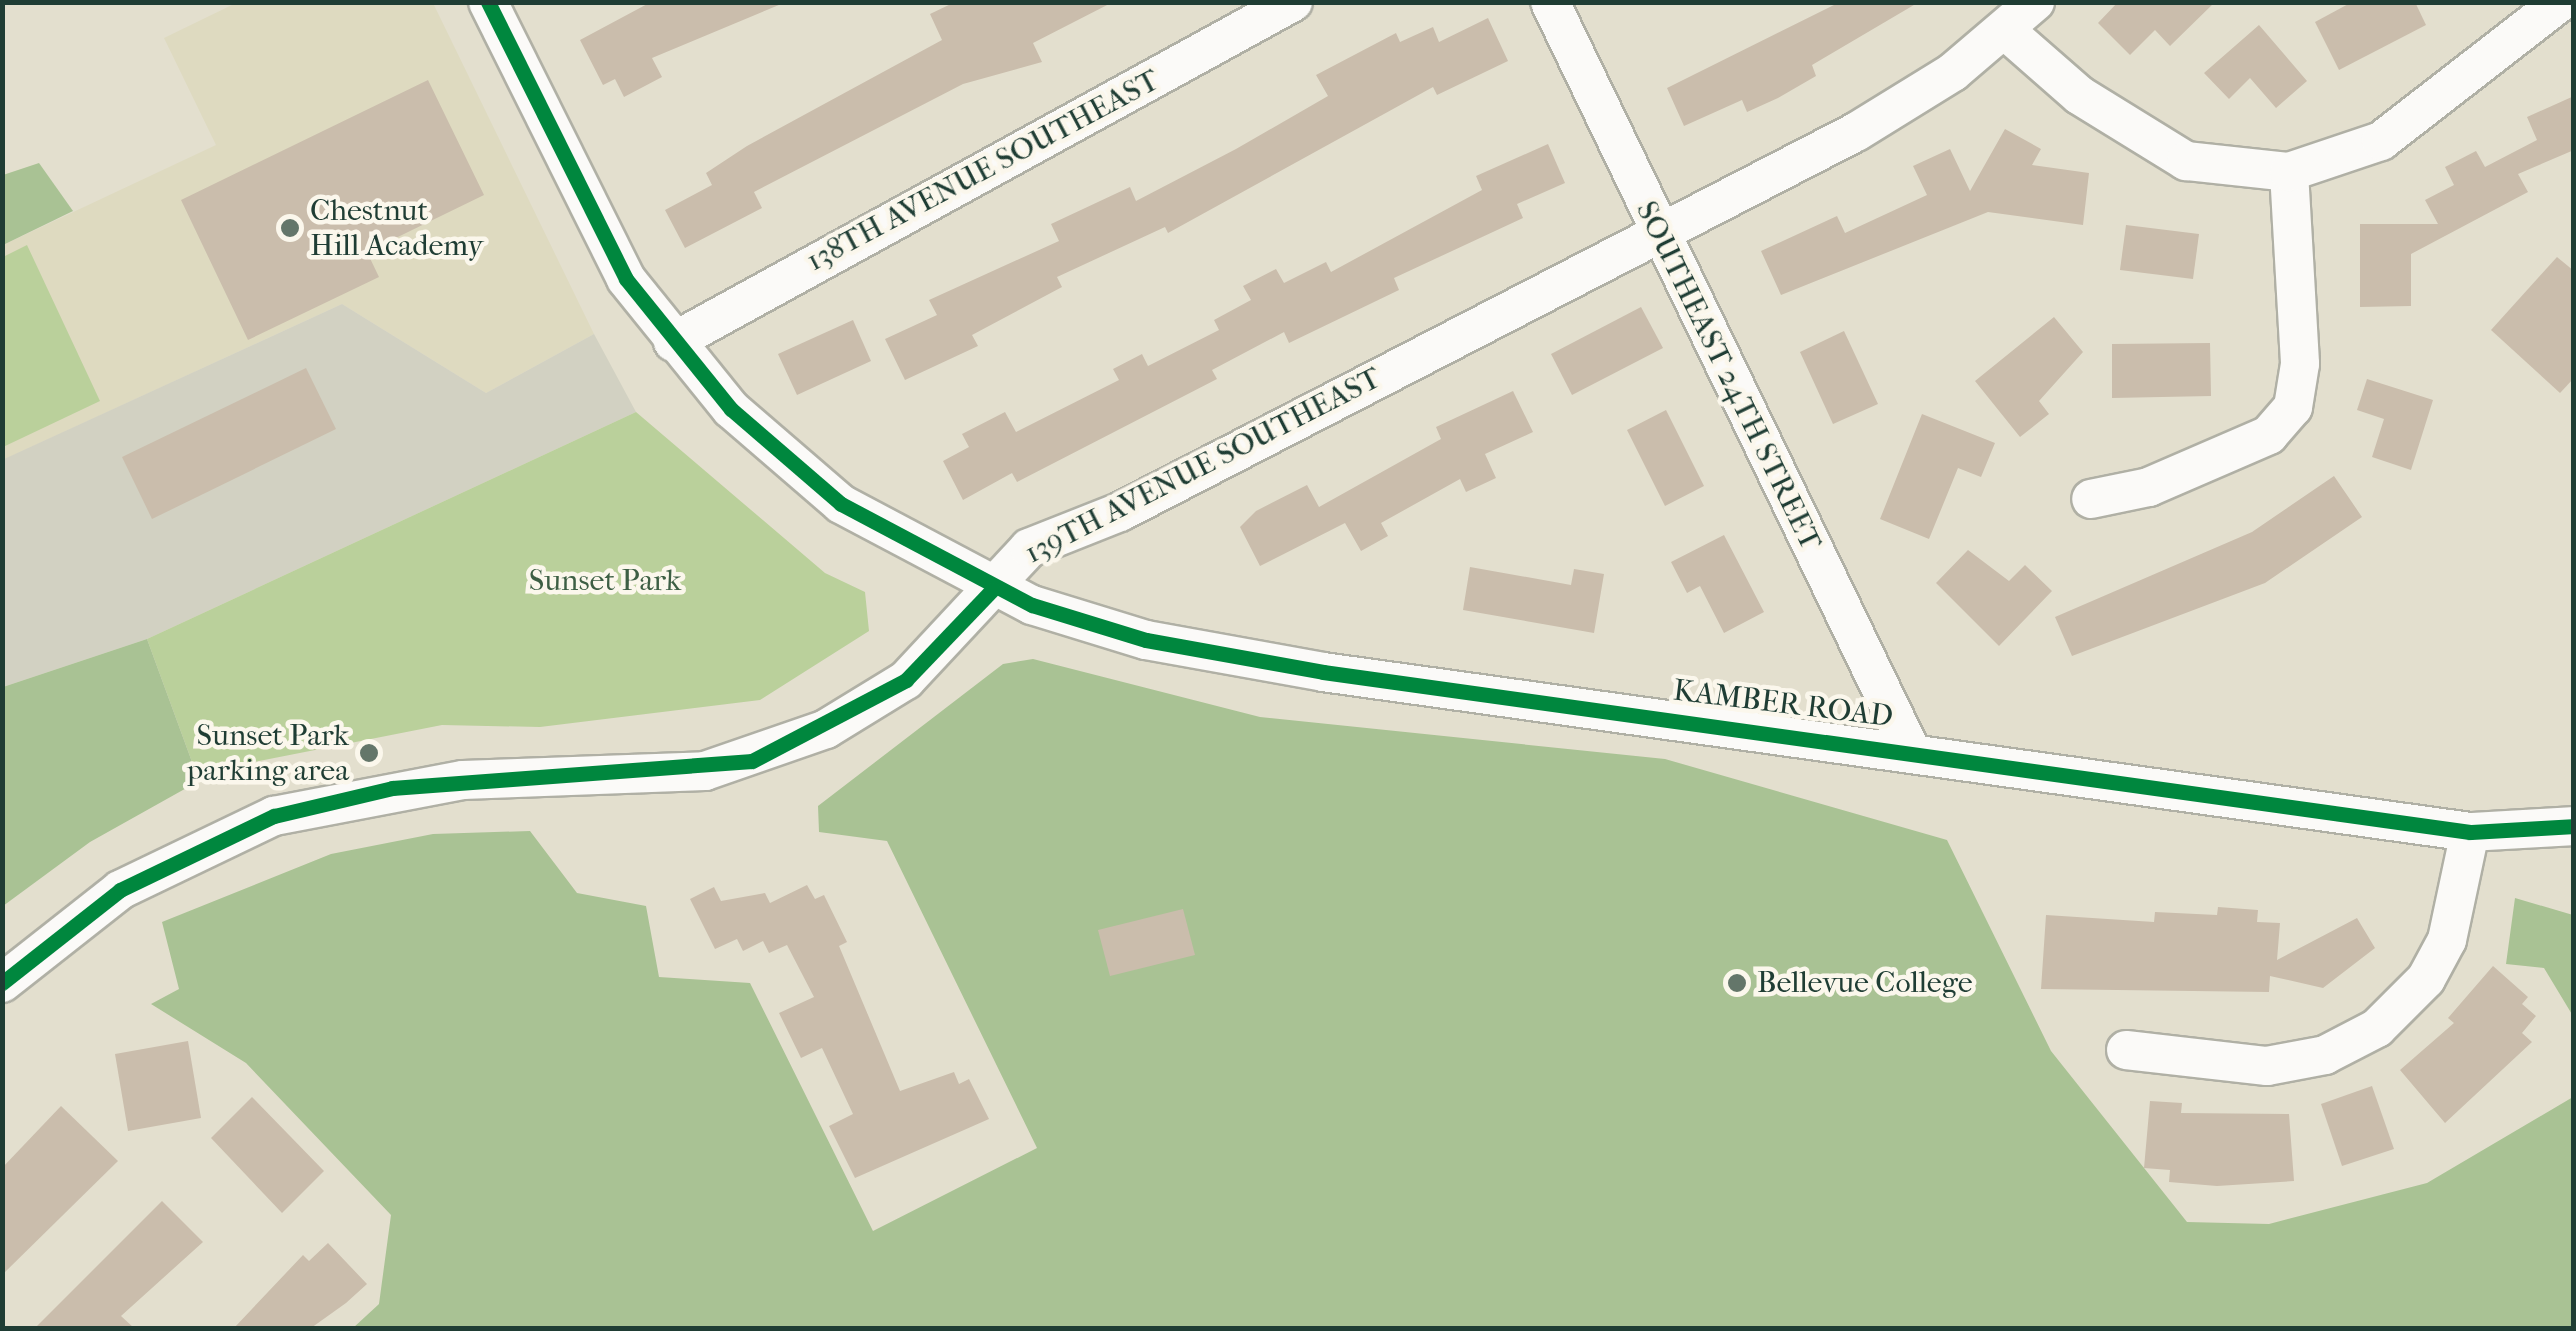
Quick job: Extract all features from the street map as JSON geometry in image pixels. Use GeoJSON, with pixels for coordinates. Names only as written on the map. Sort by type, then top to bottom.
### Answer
{"type":"FeatureCollection","features":[{"type":"Feature","properties":{"kind":"street","name":"138TH AVENUE SOUTHEAST"},"geometry":{"type":"LineString","coordinates":[[673,342],[1294,2]]}},
{"type":"Feature","properties":{"kind":"street","name":"SOUTHEAST 24TH STREET"},"geometry":{"type":"LineString","coordinates":[[1550,2],[1656,230],[1910,749]]}},
{"type":"Feature","properties":{"kind":"street","name":"139TH AVENUE SOUTHEAST"},"geometry":{"type":"LineString","coordinates":[[2,983],[120,890],[274,816],[392,788],[752,761],[906,680],[1029,548],[1120,512],[1656,230],[1856,132],[2006,31],[2035,2]]}},
{"type":"Feature","properties":{"kind":"street"},"geometry":{"type":"LineString","coordinates":[[2006,31],[2079,96],[2186,161],[2289,172],[2381,141],[2560,2]]}},
{"type":"Feature","properties":{"kind":"street","name":"KAMBER ROAD"},"geometry":{"type":"LineString","coordinates":[[497,6],[626,279],[673,342],[731,409],[841,504],[993,589],[1146,640],[1323,672],[1910,749],[2470,832],[2574,826]]}},
{"type":"Feature","properties":{"kind":"street"},"geometry":{"type":"LineString","coordinates":[[2091,499],[2149,487],[2269,435],[2293,407],[2300,364],[2289,172]]}},
{"type":"Feature","properties":{"kind":"street"},"geometry":{"type":"LineString","coordinates":[[2126,1050],[2267,1066],[2325,1055],[2376,1028],[2426,979],[2448,940],[2470,832]]}},
{"type":"Feature","properties":{"kind":"shaded area","name":"Chestnut Hill Academy"},"geometry":{"type":"Polygon","coordinates":[[[236,3],[433,3],[594,334],[486,393],[342,304],[3,460],[3,245],[216,145],[164,38],[236,3]]]}},
{"type":"Feature","properties":{"kind":"shaded area"},"geometry":{"type":"Polygon","coordinates":[[[342,304],[486,393],[594,334],[636,412],[147,639],[3,687],[2,460],[342,304]]]}},
{"type":"Feature","properties":{"kind":"green space"},"geometry":{"type":"Polygon","coordinates":[[[39,163],[73,211],[3,245],[3,175],[39,163]]]}},
{"type":"Feature","properties":{"kind":"green space"},"geometry":{"type":"Polygon","coordinates":[[[27,245],[100,401],[3,447],[3,257],[27,245]]]}},
{"type":"Feature","properties":{"kind":"green space","name":"Sunset Park"},"geometry":{"type":"Polygon","coordinates":[[[636,412],[825,573],[865,592],[869,631],[760,700],[540,727],[442,725],[233,766],[199,781],[147,639],[636,412]]]}},
{"type":"Feature","properties":{"kind":"green space"},"geometry":{"type":"Polygon","coordinates":[[[147,639],[199,781],[90,842],[3,906],[3,687],[147,639]]]}},
{"type":"Feature","properties":{"kind":"green space"},"geometry":{"type":"Polygon","coordinates":[[[1033,659],[1260,717],[1665,759],[1947,840],[2051,1051],[2187,1222],[2269,1224],[2427,1183],[2573,1097],[2573,1328],[353,1328],[379,1304],[391,1215],[246,1063],[151,1004],[179,989],[162,922],[331,854],[433,834],[530,831],[577,893],[646,906],[659,977],[750,983],[873,1231],[1037,1148],[887,841],[819,832],[818,806],[1003,664],[1033,659]]]}},
{"type":"Feature","properties":{"kind":"green space"},"geometry":{"type":"Polygon","coordinates":[[[2515,898],[2573,915],[2573,1016],[2544,968],[2506,964],[2515,898]]]}},
{"type":"Feature","properties":{"kind":"building"},"geometry":{"type":"Polygon","coordinates":[[[651,2],[786,2],[652,58],[662,77],[624,97],[615,79],[603,85],[580,40],[651,2]]]}},
{"type":"Feature","properties":{"kind":"building"},"geometry":{"type":"Polygon","coordinates":[[[955,2],[1113,2],[1033,43],[1042,62],[963,84],[754,192],[762,208],[685,248],[665,210],[712,185],[706,173],[747,146],[942,40],[930,14],[955,2]]]}},
{"type":"Feature","properties":{"kind":"building"},"geometry":{"type":"Polygon","coordinates":[[[1840,2],[1919,2],[1812,65],[1816,76],[1778,98],[1747,112],[1742,100],[1684,126],[1667,88],[1840,2]]]}},
{"type":"Feature","properties":{"kind":"building"},"geometry":{"type":"Polygon","coordinates":[[[2118,2],[2215,2],[2170,46],[2155,30],[2130,55],[2098,23],[2118,2]]]}},
{"type":"Feature","properties":{"kind":"building"},"geometry":{"type":"Polygon","coordinates":[[[2352,2],[2415,2],[2426,25],[2339,70],[2315,22],[2352,2]]]}},
{"type":"Feature","properties":{"kind":"building"},"geometry":{"type":"Polygon","coordinates":[[[1488,18],[1508,61],[1437,95],[1433,87],[1168,233],[1165,227],[1057,277],[1062,287],[972,335],[978,346],[905,380],[885,339],[937,315],[929,300],[1059,241],[1051,224],[1130,187],[1136,201],[1236,149],[1328,96],[1316,75],[1396,33],[1400,42],[1433,27],[1439,42],[1488,18]]]}},
{"type":"Feature","properties":{"kind":"building"},"geometry":{"type":"Polygon","coordinates":[[[2259,25],[2307,81],[2276,108],[2250,78],[2229,99],[2204,73],[2259,25]]]}},
{"type":"Feature","properties":{"kind":"building"},"geometry":{"type":"Polygon","coordinates":[[[428,80],[484,195],[367,252],[379,277],[248,340],[181,200],[428,80]]]}},
{"type":"Feature","properties":{"kind":"building"},"geometry":{"type":"Polygon","coordinates":[[[2574,96],[2574,150],[2518,174],[2528,192],[2411,254],[2411,306],[2360,307],[2360,224],[2438,224],[2425,200],[2454,185],[2445,167],[2476,151],[2485,167],[2537,140],[2527,117],[2574,96]]]}},
{"type":"Feature","properties":{"kind":"building"},"geometry":{"type":"Polygon","coordinates":[[[2005,129],[2041,149],[2032,165],[2089,173],[2083,225],[1988,212],[1781,295],[1761,251],[1837,216],[1845,233],[1927,195],[1913,166],[1950,149],[1970,191],[2005,129]]]}},
{"type":"Feature","properties":{"kind":"building"},"geometry":{"type":"Polygon","coordinates":[[[1548,144],[1565,183],[1517,204],[1523,218],[1394,278],[1399,290],[1289,343],[1284,332],[1212,370],[1217,379],[1017,482],[1012,473],[963,500],[943,461],[969,447],[962,434],[1005,412],[1016,432],[1119,380],[1113,369],[1142,354],[1148,366],[1219,330],[1214,320],[1251,300],[1243,286],[1276,269],[1284,283],[1326,262],[1331,272],[1482,190],[1476,176],[1548,144]]]}},
{"type":"Feature","properties":{"kind":"building"},"geometry":{"type":"Polygon","coordinates":[[[2126,225],[2199,234],[2193,279],[2120,270],[2126,225]]]}},
{"type":"Feature","properties":{"kind":"building"},"geometry":{"type":"Polygon","coordinates":[[[2557,257],[2574,271],[2574,378],[2560,393],[2491,330],[2557,257]]]}},
{"type":"Feature","properties":{"kind":"building"},"geometry":{"type":"Polygon","coordinates":[[[1641,307],[1663,348],[1572,395],[1551,354],[1641,307]]]}},
{"type":"Feature","properties":{"kind":"building"},"geometry":{"type":"Polygon","coordinates":[[[2054,317],[2083,352],[2039,401],[2049,414],[2020,437],[1975,381],[2054,317]]]}},
{"type":"Feature","properties":{"kind":"building"},"geometry":{"type":"Polygon","coordinates":[[[853,320],[871,361],[797,395],[778,354],[853,320]]]}},
{"type":"Feature","properties":{"kind":"building"},"geometry":{"type":"Polygon","coordinates":[[[1844,331],[1878,404],[1833,424],[1800,352],[1844,331]]]}},
{"type":"Feature","properties":{"kind":"building"},"geometry":{"type":"Polygon","coordinates":[[[2210,343],[2211,396],[2112,398],[2112,344],[2210,343]]]}},
{"type":"Feature","properties":{"kind":"building"},"geometry":{"type":"Polygon","coordinates":[[[306,368],[336,429],[152,519],[122,457],[306,368]]]}},
{"type":"Feature","properties":{"kind":"building"},"geometry":{"type":"Polygon","coordinates":[[[2367,379],[2433,400],[2411,470],[2372,457],[2384,419],[2357,410],[2367,379]]]}},
{"type":"Feature","properties":{"kind":"building"},"geometry":{"type":"Polygon","coordinates":[[[1513,391],[1533,432],[1485,454],[1496,478],[1466,492],[1460,479],[1381,523],[1388,536],[1361,551],[1345,523],[1260,566],[1240,527],[1256,511],[1307,485],[1319,507],[1441,439],[1436,427],[1513,391]]]}},
{"type":"Feature","properties":{"kind":"building"},"geometry":{"type":"Polygon","coordinates":[[[1666,410],[1704,486],[1665,506],[1627,430],[1666,410]]]}},
{"type":"Feature","properties":{"kind":"building"},"geometry":{"type":"Polygon","coordinates":[[[1922,414],[1995,443],[1981,477],[1958,468],[1929,539],[1880,519],[1922,414]]]}},
{"type":"Feature","properties":{"kind":"building"},"geometry":{"type":"Polygon","coordinates":[[[2334,476],[2362,517],[2265,583],[2072,656],[2055,617],[2252,532],[2334,476]]]}},
{"type":"Feature","properties":{"kind":"building"},"geometry":{"type":"Polygon","coordinates":[[[1724,535],[1764,612],[1724,633],[1700,586],[1687,593],[1671,562],[1724,535]]]}},
{"type":"Feature","properties":{"kind":"building"},"geometry":{"type":"Polygon","coordinates":[[[1968,550],[2009,581],[2025,565],[2052,591],[1999,646],[1936,583],[1968,550]]]}},
{"type":"Feature","properties":{"kind":"building"},"geometry":{"type":"Polygon","coordinates":[[[1470,567],[1571,585],[1574,569],[1604,574],[1594,633],[1463,610],[1470,567]]]}},
{"type":"Feature","properties":{"kind":"building"},"geometry":{"type":"Polygon","coordinates":[[[807,885],[815,899],[824,895],[847,942],[839,946],[900,1091],[954,1072],[959,1084],[969,1079],[989,1119],[855,1178],[829,1126],[853,1114],[822,1048],[801,1058],[779,1013],[814,997],[787,945],[769,953],[763,941],[743,951],[737,939],[715,949],[690,899],[714,887],[721,901],[765,893],[770,903],[807,885]]]}},
{"type":"Feature","properties":{"kind":"building"},"geometry":{"type":"Polygon","coordinates":[[[2218,907],[2258,910],[2257,922],[2280,923],[2277,960],[2357,918],[2375,948],[2323,988],[2270,976],[2269,992],[2041,989],[2046,915],[2154,922],[2155,912],[2217,915],[2218,907]]]}},
{"type":"Feature","properties":{"kind":"building"},"geometry":{"type":"Polygon","coordinates":[[[1183,909],[1195,955],[1110,976],[1098,930],[1183,909]]]}},
{"type":"Feature","properties":{"kind":"building"},"geometry":{"type":"Polygon","coordinates":[[[2493,966],[2528,997],[2522,1004],[2536,1016],[2522,1033],[2532,1042],[2445,1123],[2400,1070],[2454,1023],[2448,1018],[2493,966]]]}},
{"type":"Feature","properties":{"kind":"building"},"geometry":{"type":"Polygon","coordinates":[[[188,1041],[201,1118],[128,1131],[115,1054],[188,1041]]]}},
{"type":"Feature","properties":{"kind":"building"},"geometry":{"type":"Polygon","coordinates":[[[2372,1086],[2394,1149],[2342,1166],[2321,1104],[2372,1086]]]}},
{"type":"Feature","properties":{"kind":"building"},"geometry":{"type":"Polygon","coordinates":[[[252,1097],[324,1171],[282,1213],[211,1138],[252,1097]]]}},
{"type":"Feature","properties":{"kind":"building"},"geometry":{"type":"Polygon","coordinates":[[[2150,1101],[2182,1103],[2181,1113],[2289,1114],[2294,1181],[2217,1186],[2169,1182],[2170,1170],[2144,1168],[2150,1101]]]}},
{"type":"Feature","properties":{"kind":"building"},"geometry":{"type":"Polygon","coordinates":[[[61,1106],[118,1161],[2,1275],[2,1168],[61,1106]]]}},
{"type":"Feature","properties":{"kind":"building"},"geometry":{"type":"Polygon","coordinates":[[[162,1201],[203,1242],[121,1316],[134,1328],[35,1328],[162,1201]]]}},
{"type":"Feature","properties":{"kind":"building"},"geometry":{"type":"Polygon","coordinates":[[[328,1243],[367,1284],[311,1328],[234,1328],[303,1255],[309,1261],[328,1243]]]}},
{"type":"Feature","properties":{"kind":"cycle path"},"geometry":{"type":"LineString","coordinates":[[488,2],[626,279],[731,409],[841,504],[1032,605],[1146,640],[1323,672],[2470,832],[2574,826]]}},
{"type":"Feature","properties":{"kind":"cycle path"},"geometry":{"type":"LineString","coordinates":[[2,983],[120,890],[274,816],[392,788],[752,761],[906,680],[993,589]]}},
{"type":"Feature","properties":{"kind":"place","name":"Chestnut Hill Academy"},"geometry":{"type":"Point","coordinates":[290,228]}},
{"type":"Feature","properties":{"kind":"place","name":"Sunset Park parking area"},"geometry":{"type":"Point","coordinates":[369,753]}},
{"type":"Feature","properties":{"kind":"place","name":"Bellevue College"},"geometry":{"type":"Point","coordinates":[1737,983]}}]}
